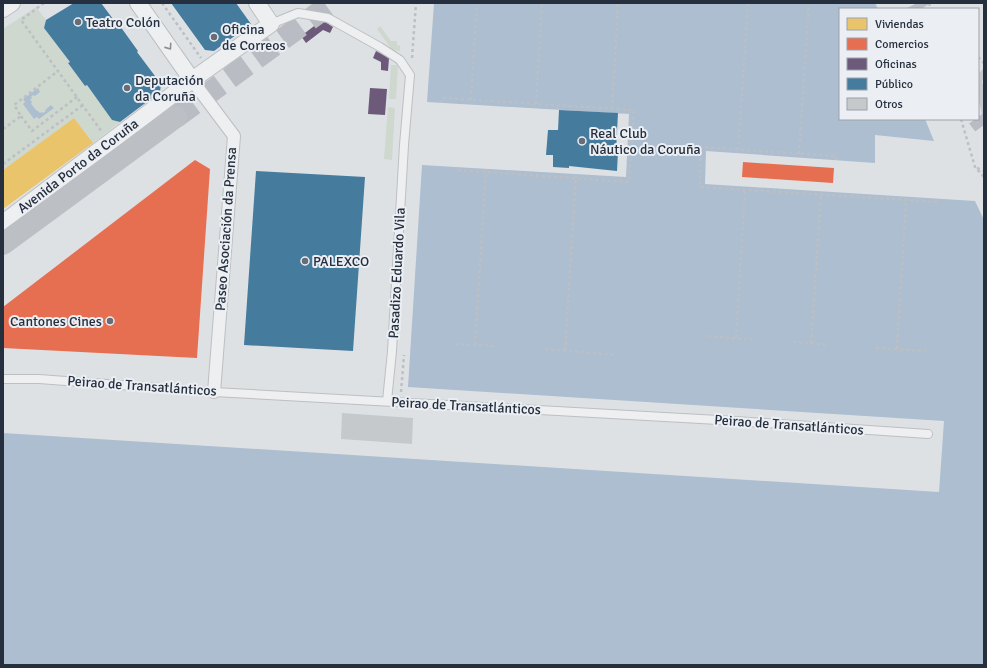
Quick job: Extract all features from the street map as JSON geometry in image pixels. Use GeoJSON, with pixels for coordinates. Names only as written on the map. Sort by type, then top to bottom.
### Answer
{"type":"FeatureCollection","features":[{"type":"Feature","properties":{"kind":"main road","name":"Avenida Porto da Coruña"},"geometry":{"type":"LineString","coordinates":[[3,244],[176,117]]}},
{"type":"Feature","properties":{"kind":"street"},"geometry":{"type":"LineString","coordinates":[[3,9],[12,3]]}},
{"type":"Feature","properties":{"kind":"street"},"geometry":{"type":"LineString","coordinates":[[138,3],[192,80]]}},
{"type":"Feature","properties":{"kind":"street"},"geometry":{"type":"LineString","coordinates":[[257,3],[271,24]]}},
{"type":"Feature","properties":{"kind":"street","name":"Avenida Porto da Coruña"},"geometry":{"type":"LineString","coordinates":[[3,223],[192,80],[271,24]]}},
{"type":"Feature","properties":{"kind":"street","name":"Paseo Asociación da Prensa"},"geometry":{"type":"LineString","coordinates":[[192,80],[234,136],[214,392]]}},
{"type":"Feature","properties":{"kind":"lane"},"geometry":{"type":"LineString","coordinates":[[271,24],[298,13],[328,18],[400,60],[410,75]]}},
{"type":"Feature","properties":{"kind":"lane","name":"Pasadizo Eduardo Vila"},"geometry":{"type":"LineString","coordinates":[[386,401],[392,351],[404,145],[410,75]]}},
{"type":"Feature","properties":{"kind":"lane","name":"Peirao de Transatlánticos"},"geometry":{"type":"LineString","coordinates":[[3,379],[39,379],[214,392],[736,421],[928,434]]}},
{"type":"Feature","properties":{"kind":"path"},"geometry":{"type":"LineString","coordinates":[[44,3],[20,20],[104,135]]}},
{"type":"Feature","properties":{"kind":"path"},"geometry":{"type":"LineString","coordinates":[[162,3],[203,60]]}},
{"type":"Feature","properties":{"kind":"path"},"geometry":{"type":"LineString","coordinates":[[410,75],[416,3]]}},
{"type":"Feature","properties":{"kind":"path"},"geometry":{"type":"LineString","coordinates":[[472,100],[477,3]]}},
{"type":"Feature","properties":{"kind":"path"},"geometry":{"type":"LineString","coordinates":[[536,104],[542,3]]}},
{"type":"Feature","properties":{"kind":"path"},"geometry":{"type":"LineString","coordinates":[[612,109],[618,3]]}},
{"type":"Feature","properties":{"kind":"path"},"geometry":{"type":"LineString","coordinates":[[738,150],[748,3]]}},
{"type":"Feature","properties":{"kind":"path"},"geometry":{"type":"LineString","coordinates":[[799,154],[809,3]]}},
{"type":"Feature","properties":{"kind":"path"},"geometry":{"type":"LineString","coordinates":[[58,71],[14,105],[21,116],[32,131],[77,97]]}},
{"type":"Feature","properties":{"kind":"path"},"geometry":{"type":"LineString","coordinates":[[442,103],[442,98],[634,110],[629,182],[456,170],[456,168]]}},
{"type":"Feature","properties":{"kind":"path"},"geometry":{"type":"LineString","coordinates":[[3,164],[83,105]]}},
{"type":"Feature","properties":{"kind":"path"},"geometry":{"type":"LineString","coordinates":[[3,129],[21,116]]}},
{"type":"Feature","properties":{"kind":"path"},"geometry":{"type":"LineString","coordinates":[[961,120],[975,166],[984,177]]}},
{"type":"Feature","properties":{"kind":"path"},"geometry":{"type":"LineString","coordinates":[[836,160],[836,156],[702,147],[700,188],[938,202],[938,199]]}},
{"type":"Feature","properties":{"kind":"path"},"geometry":{"type":"LineString","coordinates":[[975,166],[984,171]]}},
{"type":"Feature","properties":{"kind":"path"},"geometry":{"type":"LineString","coordinates":[[475,345],[486,171]]}},
{"type":"Feature","properties":{"kind":"path"},"geometry":{"type":"LineString","coordinates":[[565,350],[576,175]]}},
{"type":"Feature","properties":{"kind":"path"},"geometry":{"type":"LineString","coordinates":[[736,338],[745,190]]}},
{"type":"Feature","properties":{"kind":"path"},"geometry":{"type":"LineString","coordinates":[[811,343],[821,195]]}},
{"type":"Feature","properties":{"kind":"path"},"geometry":{"type":"LineString","coordinates":[[897,349],[906,200]]}},
{"type":"Feature","properties":{"kind":"path"},"geometry":{"type":"LineString","coordinates":[[708,336],[754,340]]}},
{"type":"Feature","properties":{"kind":"path"},"geometry":{"type":"LineString","coordinates":[[794,342],[829,345]]}},
{"type":"Feature","properties":{"kind":"path"},"geometry":{"type":"LineString","coordinates":[[455,344],[495,346]]}},
{"type":"Feature","properties":{"kind":"path"},"geometry":{"type":"LineString","coordinates":[[876,348],[925,351]]}},
{"type":"Feature","properties":{"kind":"path"},"geometry":{"type":"LineString","coordinates":[[545,349],[617,355]]}},
{"type":"Feature","properties":{"kind":"path"},"geometry":{"type":"LineString","coordinates":[[401,402],[404,352]]}},
{"type":"Feature","properties":{"kind":"shaded area"},"geometry":{"type":"Polygon","coordinates":[[[36,7],[46,20],[44,28],[70,62],[68,63],[85,86],[87,85],[112,120],[120,122],[93,143],[74,118],[3,170],[3,29],[36,7]]]}},
{"type":"Feature","properties":{"kind":"shaded area"},"geometry":{"type":"Polygon","coordinates":[[[380,26],[391,41],[397,41],[397,45],[400,46],[400,51],[392,50],[377,29],[380,26]]]}},
{"type":"Feature","properties":{"kind":"shaded area"},"geometry":{"type":"Polygon","coordinates":[[[391,65],[398,65],[396,99],[389,99],[391,65]]]}},
{"type":"Feature","properties":{"kind":"shaded area"},"geometry":{"type":"Polygon","coordinates":[[[388,107],[395,108],[392,160],[384,159],[388,107]]]}},
{"type":"Feature","properties":{"kind":"water"},"geometry":{"type":"Polygon","coordinates":[[[434,3],[875,3],[878,8],[839,8],[839,120],[925,120],[934,141],[875,135],[875,163],[706,151],[705,184],[975,201],[984,220],[984,665],[3,665],[3,433],[939,492],[944,421],[408,387],[422,165],[626,177],[629,114],[427,102],[434,3]]]}},
{"type":"Feature","properties":{"kind":"water"},"geometry":{"type":"Polygon","coordinates":[[[38,88],[40,92],[31,97],[31,104],[40,113],[46,111],[45,110],[51,105],[54,108],[39,119],[37,117],[34,119],[23,104],[25,102],[23,99],[38,88]]]}},
{"type":"Feature","properties":{"kind":"building: Viviendas"},"geometry":{"type":"Polygon","coordinates":[[[74,118],[93,143],[3,209],[3,170],[74,118]]]}},
{"type":"Feature","properties":{"kind":"building: Comercios"},"geometry":{"type":"Polygon","coordinates":[[[195,160],[210,169],[197,358],[3,348],[3,307],[195,160]]]}},
{"type":"Feature","properties":{"kind":"building: Comercios"},"geometry":{"type":"Polygon","coordinates":[[[743,162],[834,168],[833,183],[742,177],[743,162]]]}},
{"type":"Feature","properties":{"kind":"building: Oficinas"},"geometry":{"type":"Polygon","coordinates":[[[322,20],[333,27],[330,33],[323,30],[306,43],[301,36],[322,20]]]}},
{"type":"Feature","properties":{"kind":"building: Oficinas"},"geometry":{"type":"Polygon","coordinates":[[[376,51],[389,58],[388,71],[381,70],[381,62],[373,58],[376,51]]]}},
{"type":"Feature","properties":{"kind":"building: Oficinas"},"geometry":{"type":"Polygon","coordinates":[[[370,88],[387,89],[385,115],[368,114],[370,88]]]}},
{"type":"Feature","properties":{"kind":"building: Público"},"geometry":{"type":"Polygon","coordinates":[[[74,3],[101,3],[119,27],[120,26],[161,84],[160,92],[120,122],[112,120],[87,85],[85,86],[68,63],[70,62],[44,28],[46,20],[74,3]]]}},
{"type":"Feature","properties":{"kind":"building: Público","name":"Oficina de Correos"},"geometry":{"type":"Polygon","coordinates":[[[171,3],[236,3],[251,24],[214,51],[205,50],[171,3]]]}},
{"type":"Feature","properties":{"kind":"building: Público","name":"Real Club Náutico da Coruña"},"geometry":{"type":"Polygon","coordinates":[[[559,110],[618,113],[616,151],[618,151],[617,171],[569,166],[569,168],[553,167],[553,155],[546,155],[548,130],[558,130],[559,110]]]}},
{"type":"Feature","properties":{"kind":"building: Público","name":"PALEXCO"},"geometry":{"type":"Polygon","coordinates":[[[256,171],[365,177],[353,351],[244,345],[256,171]]]}},
{"type":"Feature","properties":{"kind":"building: Otros"},"geometry":{"type":"Polygon","coordinates":[[[984,68],[984,79],[982,81],[984,89],[983,119],[979,101],[979,73],[984,68]]]}},
{"type":"Feature","properties":{"kind":"building: Otros"},"geometry":{"type":"Polygon","coordinates":[[[342,413],[413,418],[412,444],[341,439],[342,413]]]}},
{"type":"Feature","properties":{"kind":"tunnel"},"geometry":{"type":"LineString","coordinates":[[176,117],[332,3]]}},
{"type":"Feature","properties":{"kind":"tunnel"},"geometry":{"type":"LineString","coordinates":[[917,3],[920,8]]}},
{"type":"Feature","properties":{"kind":"tunnel"},"geometry":{"type":"LineString","coordinates":[[979,118],[984,125]]}},
{"type":"Feature","properties":{"kind":"place","name":"Teatro Colón"},"geometry":{"type":"Point","coordinates":[78,22]}},
{"type":"Feature","properties":{"kind":"place","name":"Oficina de Correos"},"geometry":{"type":"Point","coordinates":[214,37]}},
{"type":"Feature","properties":{"kind":"place","name":"Deputación da Coruña"},"geometry":{"type":"Point","coordinates":[127,88]}},
{"type":"Feature","properties":{"kind":"place","name":"Real Club Náutico da Coruña"},"geometry":{"type":"Point","coordinates":[582,141]}},
{"type":"Feature","properties":{"kind":"place","name":"PALEXCO"},"geometry":{"type":"Point","coordinates":[305,261]}},
{"type":"Feature","properties":{"kind":"place","name":"Cantones Cines"},"geometry":{"type":"Point","coordinates":[110,321]}}]}
